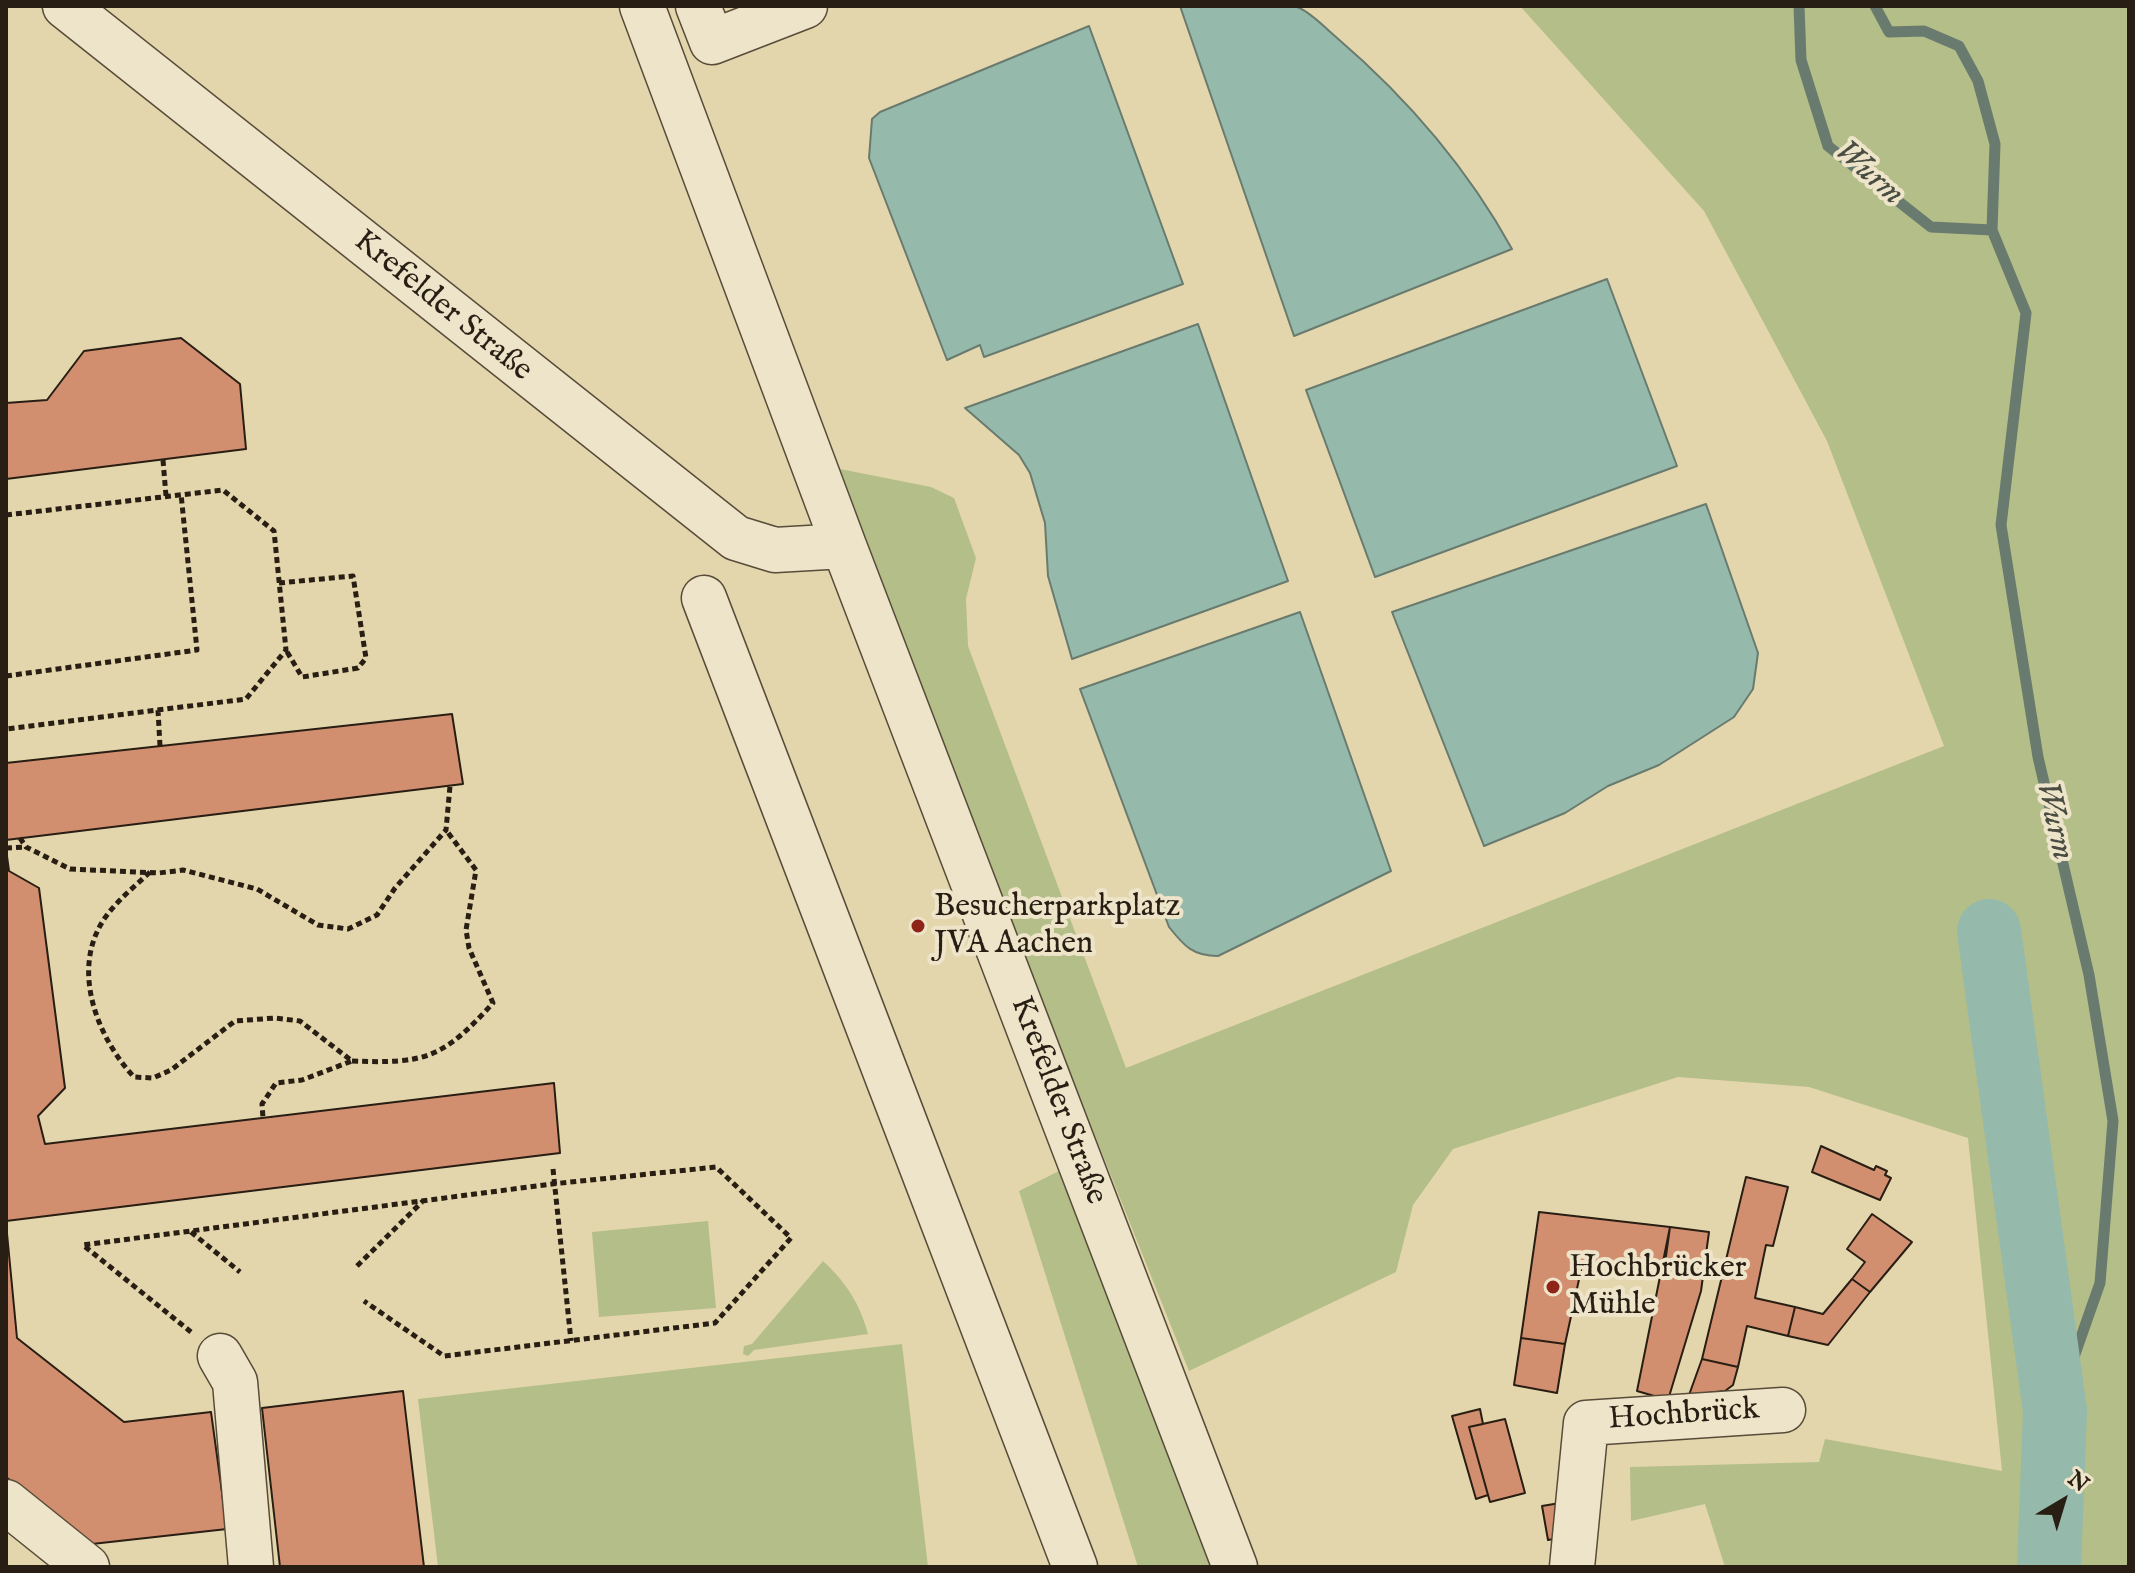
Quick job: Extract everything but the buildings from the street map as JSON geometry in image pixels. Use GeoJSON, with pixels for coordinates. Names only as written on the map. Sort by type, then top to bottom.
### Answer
{"type":"FeatureCollection","features":[{"type":"Feature","properties":{"kind":"street","name":"Krefelder Straße"},"geometry":{"type":"LineString","coordinates":[[65,6],[736,538],[775,550],[844,546]]}},
{"type":"Feature","properties":{"kind":"street","name":"Krefelder Straße"},"geometry":{"type":"LineString","coordinates":[[642,6],[844,546],[1235,1567]]}},
{"type":"Feature","properties":{"kind":"street"},"geometry":{"type":"LineString","coordinates":[[698,6],[712,42],[805,6]]}},
{"type":"Feature","properties":{"kind":"street"},"geometry":{"type":"LineString","coordinates":[[704,598],[1052,1565]]}},
{"type":"Feature","properties":{"kind":"street"},"geometry":{"type":"LineString","coordinates":[[220,1356],[235,1382],[251,1567]]}},
{"type":"Feature","properties":{"kind":"street","name":"Hochbrück"},"geometry":{"type":"LineString","coordinates":[[1572,1567],[1586,1423],[1783,1410]]}},
{"type":"Feature","properties":{"kind":"street"},"geometry":{"type":"LineString","coordinates":[[6,1502],[87,1567]]}},
{"type":"Feature","properties":{"kind":"path"},"geometry":{"type":"LineString","coordinates":[[163,460],[166,496]]}},
{"type":"Feature","properties":{"kind":"path"},"geometry":{"type":"LineString","coordinates":[[6,515],[223,490],[274,531],[279,583],[286,650],[302,677],[358,668],[366,658],[353,576],[279,583]]}},
{"type":"Feature","properties":{"kind":"path"},"geometry":{"type":"LineString","coordinates":[[6,676],[197,650],[181,494]]}},
{"type":"Feature","properties":{"kind":"path"},"geometry":{"type":"LineString","coordinates":[[6,729],[246,699],[286,650]]}},
{"type":"Feature","properties":{"kind":"path"},"geometry":{"type":"LineString","coordinates":[[158,710],[160,746]]}},
{"type":"Feature","properties":{"kind":"path"},"geometry":{"type":"LineString","coordinates":[[6,848],[26,847],[70,869],[183,870],[211,876],[257,889],[318,925],[348,929],[377,915],[395,888],[446,830],[450,786]]}},
{"type":"Feature","properties":{"kind":"path"},"geometry":{"type":"LineString","coordinates":[[263,1118],[262,1104],[276,1083],[302,1080],[352,1061],[403,1063],[436,1051],[459,1041],[493,1003],[469,948],[466,930],[476,870],[446,830]]}},
{"type":"Feature","properties":{"kind":"path"},"geometry":{"type":"LineString","coordinates":[[20,838],[26,847]]}},
{"type":"Feature","properties":{"kind":"path"},"geometry":{"type":"LineString","coordinates":[[150,872],[106,916],[89,952],[89,978],[99,1024],[115,1056],[134,1077],[153,1078],[171,1070],[235,1021],[262,1019],[300,1021],[352,1061]]}},
{"type":"Feature","properties":{"kind":"path"},"geometry":{"type":"LineString","coordinates":[[220,1356],[83,1245],[552,1184],[716,1167],[791,1238],[715,1323],[444,1356],[364,1301]]}},
{"type":"Feature","properties":{"kind":"path"},"geometry":{"type":"LineString","coordinates":[[553,1169],[552,1184],[558,1196],[571,1341]]}},
{"type":"Feature","properties":{"kind":"path"},"geometry":{"type":"LineString","coordinates":[[357,1266],[423,1201]]}},
{"type":"Feature","properties":{"kind":"path"},"geometry":{"type":"LineString","coordinates":[[190,1231],[240,1272]]}},
{"type":"Feature","properties":{"kind":"green space"},"geometry":{"type":"Polygon","coordinates":[[[1520,6],[2129,6],[2129,1567],[1725,1567],[1705,1504],[1631,1521],[1630,1467],[1819,1462],[1825,1439],[2002,1471],[1968,1138],[1809,1087],[1678,1077],[1453,1149],[1413,1205],[1396,1272],[1189,1371],[995,885],[840,469],[931,487],[954,498],[976,558],[966,599],[968,646],[1126,1068],[1944,746],[1827,441],[1704,211],[1520,6]]]}},
{"type":"Feature","properties":{"kind":"green space"},"geometry":{"type":"Polygon","coordinates":[[[1063,1169],[1212,1567],[1138,1567],[1019,1191],[1063,1169]]]}},
{"type":"Feature","properties":{"kind":"green space"},"geometry":{"type":"Polygon","coordinates":[[[708,1221],[716,1308],[599,1317],[592,1232],[708,1221]]]}},
{"type":"Feature","properties":{"kind":"green space"},"geometry":{"type":"Polygon","coordinates":[[[823,1261],[851,1294],[868,1334],[754,1350],[748,1356],[743,1354],[744,1346],[752,1344],[823,1261]]]}},
{"type":"Feature","properties":{"kind":"green space"},"geometry":{"type":"Polygon","coordinates":[[[902,1344],[928,1567],[438,1567],[418,1399],[902,1344]]]}},
{"type":"Feature","properties":{"kind":"shaded area"},"geometry":{"type":"Polygon","coordinates":[[[1289,5],[1318,20],[1387,84],[1434,136],[1476,191],[1512,249],[1294,336],[1180,6],[1289,5]]]}},
{"type":"Feature","properties":{"kind":"shaded area"},"geometry":{"type":"Polygon","coordinates":[[[1089,26],[1183,284],[984,357],[980,345],[947,360],[869,158],[872,119],[880,112],[1089,26]]]}},
{"type":"Feature","properties":{"kind":"shaded area"},"geometry":{"type":"Polygon","coordinates":[[[1607,279],[1677,466],[1375,577],[1306,390],[1607,279]]]}},
{"type":"Feature","properties":{"kind":"shaded area"},"geometry":{"type":"Polygon","coordinates":[[[1198,324],[1288,581],[1072,659],[1048,576],[1045,523],[1030,473],[1019,455],[965,408],[1198,324]]]}},
{"type":"Feature","properties":{"kind":"shaded area"},"geometry":{"type":"Polygon","coordinates":[[[1706,504],[1758,653],[1753,689],[1734,717],[1659,765],[1608,786],[1565,813],[1484,846],[1392,612],[1706,504]]]}},
{"type":"Feature","properties":{"kind":"shaded area"},"geometry":{"type":"Polygon","coordinates":[[[1300,612],[1391,871],[1218,956],[1195,952],[1169,927],[1080,689],[1300,612]]]}},
{"type":"Feature","properties":{"kind":"waterway","name":"Wurm"},"geometry":{"type":"LineString","coordinates":[[1799,6],[1801,60],[1828,146],[1931,227],[1992,230]]}},
{"type":"Feature","properties":{"kind":"waterway","name":"Wurm"},"geometry":{"type":"LineString","coordinates":[[1875,6],[1889,32],[1924,31],[1959,46],[1978,81],[1995,144],[1992,230],[2026,313],[2001,525],[2038,757],[2089,975],[2113,1121],[2100,1283],[2055,1411]]}},
{"type":"Feature","properties":{"kind":"waterway","name":"Wurm"},"geometry":{"type":"LineString","coordinates":[[1989,931],[2055,1411],[2049,1567]]}},
{"type":"Feature","properties":{"kind":"place","name":"Besucherparkplatz JVA Aachen"},"geometry":{"type":"Point","coordinates":[918,926]}},
{"type":"Feature","properties":{"kind":"place","name":"Hochbrücker Mühle"},"geometry":{"type":"Point","coordinates":[1553,1287]}}]}
